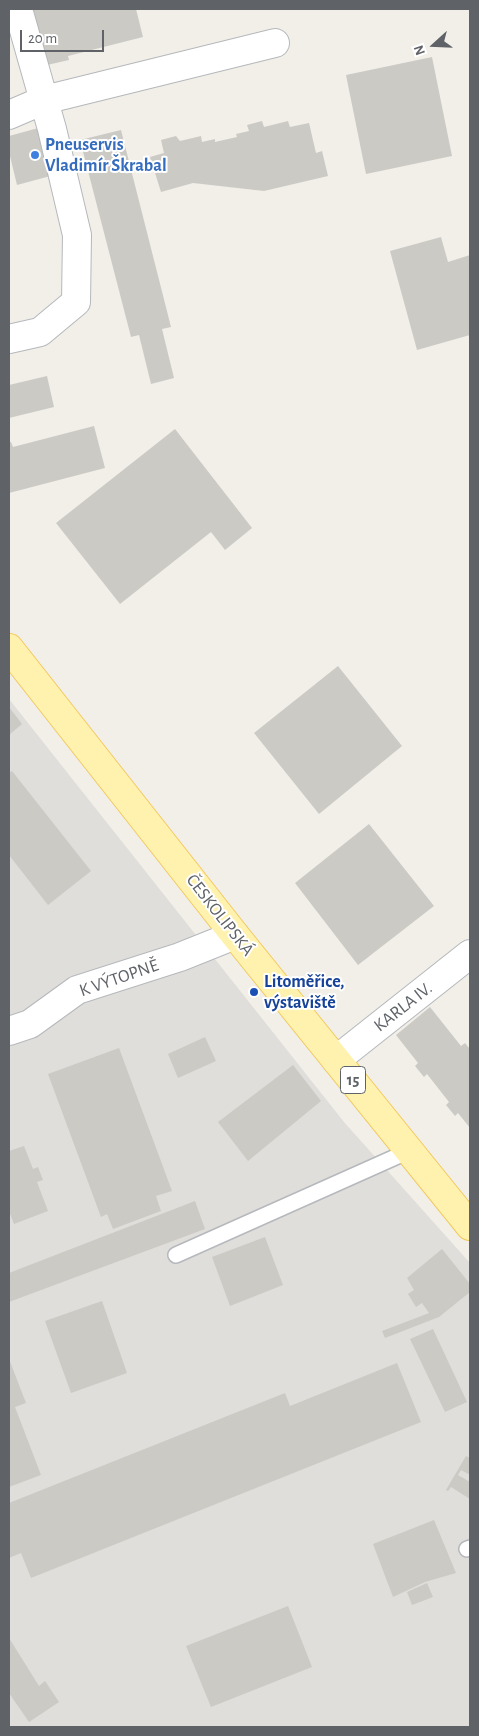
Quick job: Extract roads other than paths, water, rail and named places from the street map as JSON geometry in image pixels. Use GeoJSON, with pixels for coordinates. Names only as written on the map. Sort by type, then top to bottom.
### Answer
{"type":"FeatureCollection","features":[{"type":"Feature","properties":{"kind":"main road","name":"ČESKOLIPSKÁ"},"geometry":{"type":"LineString","coordinates":[[9,648],[235,935],[470,1226]]}},
{"type":"Feature","properties":{"kind":"street"},"geometry":{"type":"LineString","coordinates":[[9,339],[40,332],[76,302],[77,235],[44,100],[18,9]]}},
{"type":"Feature","properties":{"kind":"street"},"geometry":{"type":"LineString","coordinates":[[9,115],[44,100],[275,43]]}},
{"type":"Feature","properties":{"kind":"street","name":"K VÝTOPNĚ"},"geometry":{"type":"LineString","coordinates":[[9,1030],[30,1024],[78,990],[180,957],[235,935]]}},
{"type":"Feature","properties":{"kind":"street","name":"KARLA IV."},"geometry":{"type":"LineString","coordinates":[[336,1060],[470,954]]}},
{"type":"Feature","properties":{"kind":"lane"},"geometry":{"type":"LineString","coordinates":[[176,1255],[409,1151]]}},
{"type":"Feature","properties":{"kind":"place","name":"Pneuservis Vladimír Škrabal"},"geometry":{"type":"Point","coordinates":[35,155]}},
{"type":"Feature","properties":{"kind":"place","name":"Litoměřice, výstaviště"},"geometry":{"type":"Point","coordinates":[254,992]}}]}
